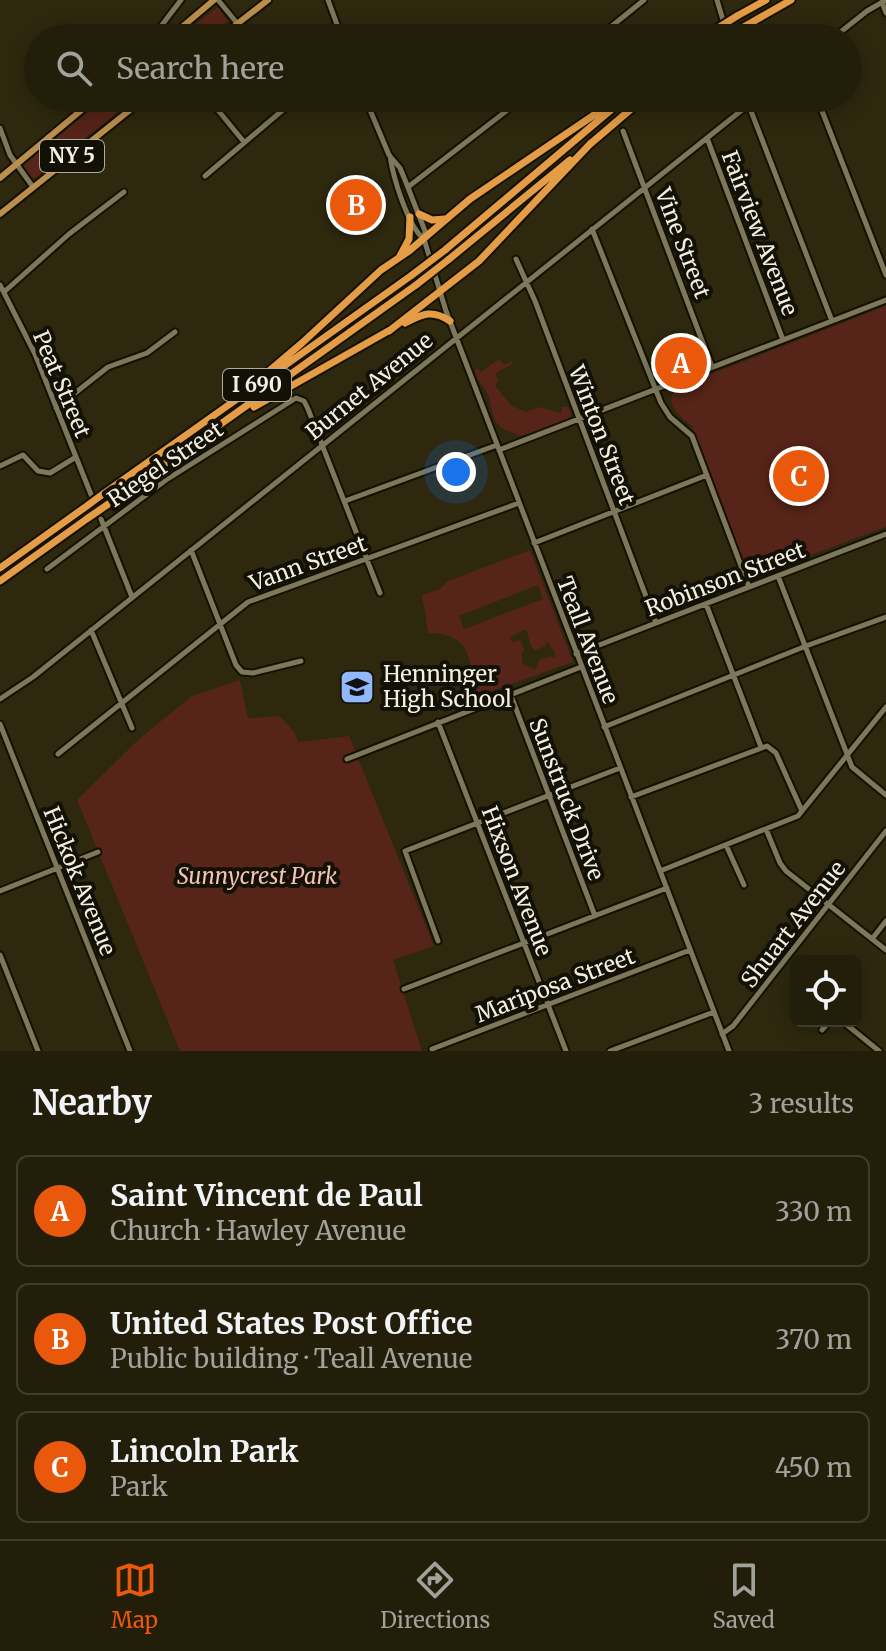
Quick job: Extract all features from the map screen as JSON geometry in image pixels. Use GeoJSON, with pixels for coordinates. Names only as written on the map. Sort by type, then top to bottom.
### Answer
{"type":"FeatureCollection","features":[{"type":"Feature","properties":{"kind":"highway"},"geometry":{"type":"LineString","coordinates":[[724,24],[766,0]]}},
{"type":"Feature","properties":{"kind":"highway"},"geometry":{"type":"LineString","coordinates":[[749,24],[791,0]]}},
{"type":"Feature","properties":{"kind":"highway"},"geometry":{"type":"LineString","coordinates":[[234,401],[445,219],[496,180],[600,112]]}},
{"type":"Feature","properties":{"kind":"highway","name":"I 690"},"geometry":{"type":"LineString","coordinates":[[0,568],[412,275],[606,112]]}},
{"type":"Feature","properties":{"kind":"highway","name":"I 690"},"geometry":{"type":"LineString","coordinates":[[0,581],[416,285],[628,112]]}},
{"type":"Feature","properties":{"kind":"highway"},"geometry":{"type":"LineString","coordinates":[[389,331],[479,261],[591,143]]}},
{"type":"Feature","properties":{"kind":"highway"},"geometry":{"type":"LineString","coordinates":[[419,214],[432,220],[445,219]]}},
{"type":"Feature","properties":{"kind":"highway"},"geometry":{"type":"LineString","coordinates":[[399,257],[409,239],[410,217]]}},
{"type":"Feature","properties":{"kind":"highway"},"geometry":{"type":"LineString","coordinates":[[228,421],[425,313],[436,313],[450,321]]}},
{"type":"Feature","properties":{"kind":"main road"},"geometry":{"type":"LineString","coordinates":[[186,24],[216,0]]}},
{"type":"Feature","properties":{"kind":"main road"},"geometry":{"type":"LineString","coordinates":[[249,14],[260,0]]}},
{"type":"Feature","properties":{"kind":"main road"},"geometry":{"type":"LineString","coordinates":[[237,23],[268,0]]}},
{"type":"Feature","properties":{"kind":"main road","name":"NY 5"},"geometry":{"type":"LineString","coordinates":[[1,178],[79,112]]}},
{"type":"Feature","properties":{"kind":"main road","name":"NY 5"},"geometry":{"type":"LineString","coordinates":[[0,214],[127,112]]}},
{"type":"Feature","properties":{"kind":"street"},"geometry":{"type":"LineString","coordinates":[[165,24],[181,0]]}},
{"type":"Feature","properties":{"kind":"street"},"geometry":{"type":"LineString","coordinates":[[216,0],[237,23]]}},
{"type":"Feature","properties":{"kind":"street"},"geometry":{"type":"LineString","coordinates":[[328,0],[337,24]]}},
{"type":"Feature","properties":{"kind":"street"},"geometry":{"type":"LineString","coordinates":[[614,24],[644,0]]}},
{"type":"Feature","properties":{"kind":"street"},"geometry":{"type":"LineString","coordinates":[[717,0],[724,24]]}},
{"type":"Feature","properties":{"kind":"street"},"geometry":{"type":"LineString","coordinates":[[852,24],[884,1],[886,13]]}},
{"type":"Feature","properties":{"kind":"street"},"geometry":{"type":"LineString","coordinates":[[219,112],[244,142]]}},
{"type":"Feature","properties":{"kind":"street"},"geometry":{"type":"LineString","coordinates":[[205,176],[280,112]]}},
{"type":"Feature","properties":{"kind":"street","name":"Teall Avenue"},"geometry":{"type":"LineString","coordinates":[[371,112],[417,234],[424,239]]}},
{"type":"Feature","properties":{"kind":"street"},"geometry":{"type":"LineString","coordinates":[[408,187],[505,112]]}},
{"type":"Feature","properties":{"kind":"street","name":"Burnet Avenue"},"geometry":{"type":"LineString","coordinates":[[0,699],[33,677],[736,112]]}},
{"type":"Feature","properties":{"kind":"street"},"geometry":{"type":"LineString","coordinates":[[751,112],[832,321]]}},
{"type":"Feature","properties":{"kind":"street"},"geometry":{"type":"LineString","coordinates":[[822,112],[886,275]]}},
{"type":"Feature","properties":{"kind":"street"},"geometry":{"type":"LineString","coordinates":[[0,128],[16,165],[33,187]]}},
{"type":"Feature","properties":{"kind":"street","name":"Vine Street"},"geometry":{"type":"LineString","coordinates":[[623,131],[712,367]]}},
{"type":"Feature","properties":{"kind":"street","name":"Fairview Avenue"},"geometry":{"type":"LineString","coordinates":[[707,138],[783,340]]}},
{"type":"Feature","properties":{"kind":"street","name":"Teall Avenue"},"geometry":{"type":"LineString","coordinates":[[390,156],[400,168],[419,214],[450,321],[729,1051]]}},
{"type":"Feature","properties":{"kind":"street"},"geometry":{"type":"LineString","coordinates":[[4,292],[69,234],[124,192]]}},
{"type":"Feature","properties":{"kind":"street"},"geometry":{"type":"LineString","coordinates":[[592,229],[654,389],[667,414],[692,436],[749,587]]}},
{"type":"Feature","properties":{"kind":"street","name":"Winton Street"},"geometry":{"type":"LineString","coordinates":[[516,259],[656,623]]}},
{"type":"Feature","properties":{"kind":"street","name":"Peat Street"},"geometry":{"type":"LineString","coordinates":[[0,285],[35,354],[92,497]]}},
{"type":"Feature","properties":{"kind":"street"},"geometry":{"type":"LineString","coordinates":[[345,501],[579,419],[886,300]]}},
{"type":"Feature","properties":{"kind":"street"},"geometry":{"type":"LineString","coordinates":[[56,408],[108,367],[147,353],[175,332]]}},
{"type":"Feature","properties":{"kind":"street","name":"Riegel Street"},"geometry":{"type":"LineString","coordinates":[[47,569],[102,522],[288,401],[296,398],[305,404],[323,444]]}},
{"type":"Feature","properties":{"kind":"street"},"geometry":{"type":"LineString","coordinates":[[323,444],[380,593]]}},
{"type":"Feature","properties":{"kind":"street"},"geometry":{"type":"LineString","coordinates":[[0,466],[23,455],[38,471],[50,473],[76,457]]}},
{"type":"Feature","properties":{"kind":"street"},"geometry":{"type":"LineString","coordinates":[[534,543],[707,475]]}},
{"type":"Feature","properties":{"kind":"street","name":"Vann Street"},"geometry":{"type":"LineString","coordinates":[[58,754],[248,602],[519,503]]}},
{"type":"Feature","properties":{"kind":"street"},"geometry":{"type":"LineString","coordinates":[[102,522],[132,597]]}},
{"type":"Feature","properties":{"kind":"street","name":"Robinson Street"},"geometry":{"type":"LineString","coordinates":[[576,654],[886,534]]}},
{"type":"Feature","properties":{"kind":"street"},"geometry":{"type":"LineString","coordinates":[[191,550],[236,665],[244,673],[301,661]]}},
{"type":"Feature","properties":{"kind":"street"},"geometry":{"type":"LineString","coordinates":[[778,576],[848,756],[855,770],[886,795]]}},
{"type":"Feature","properties":{"kind":"street"},"geometry":{"type":"LineString","coordinates":[[706,604],[761,747]]}},
{"type":"Feature","properties":{"kind":"street"},"geometry":{"type":"LineString","coordinates":[[604,727],[886,617]]}},
{"type":"Feature","properties":{"kind":"street"},"geometry":{"type":"LineString","coordinates":[[91,630],[132,728]]}},
{"type":"Feature","properties":{"kind":"street"},"geometry":{"type":"LineString","coordinates":[[347,759],[581,667]]}},
{"type":"Feature","properties":{"kind":"street","name":"Sunstruck Drive"},"geometry":{"type":"LineString","coordinates":[[510,693],[595,916]]}},
{"type":"Feature","properties":{"kind":"street"},"geometry":{"type":"LineString","coordinates":[[660,871],[786,822],[802,811],[886,707]]}},
{"type":"Feature","properties":{"kind":"street","name":"Hixson Avenue"},"geometry":{"type":"LineString","coordinates":[[438,722],[566,1051]]}},
{"type":"Feature","properties":{"kind":"street","name":"Hickok Avenue"},"geometry":{"type":"LineString","coordinates":[[0,724],[130,1051]]}},
{"type":"Feature","properties":{"kind":"street"},"geometry":{"type":"LineString","coordinates":[[631,797],[761,747],[772,748],[776,753],[802,811]]}},
{"type":"Feature","properties":{"kind":"street"},"geometry":{"type":"LineString","coordinates":[[438,941],[405,851],[476,821],[620,768]]}},
{"type":"Feature","properties":{"kind":"street"},"geometry":{"type":"LineString","coordinates":[[766,829],[786,871],[886,950]]}},
{"type":"Feature","properties":{"kind":"street","name":"Shuart Avenue"},"geometry":{"type":"LineString","coordinates":[[722,1034],[733,1026],[886,831]]}},
{"type":"Feature","properties":{"kind":"street"},"geometry":{"type":"LineString","coordinates":[[726,845],[744,885]]}},
{"type":"Feature","properties":{"kind":"street"},"geometry":{"type":"LineString","coordinates":[[0,891],[98,852]]}},
{"type":"Feature","properties":{"kind":"street"},"geometry":{"type":"LineString","coordinates":[[404,989],[667,888]]}},
{"type":"Feature","properties":{"kind":"street"},"geometry":{"type":"LineString","coordinates":[[872,939],[886,921]]}},
{"type":"Feature","properties":{"kind":"street","name":"Mariposa Street"},"geometry":{"type":"LineString","coordinates":[[432,1049],[690,950]]}},
{"type":"Feature","properties":{"kind":"street"},"geometry":{"type":"LineString","coordinates":[[0,955],[38,1051]]}},
{"type":"Feature","properties":{"kind":"street"},"geometry":{"type":"LineString","coordinates":[[610,1051],[714,1012]]}},
{"type":"Feature","properties":{"kind":"street"},"geometry":{"type":"LineString","coordinates":[[822,1030],[825,1027]]}},
{"type":"Feature","properties":{"kind":"street"},"geometry":{"type":"LineString","coordinates":[[849,1027],[879,1051]]}},
{"type":"Feature","properties":{"kind":"green space"},"geometry":{"type":"Polygon","coordinates":[[[218,7],[228,21],[225,24],[196,24],[218,7]]]}},
{"type":"Feature","properties":{"kind":"green space"},"geometry":{"type":"Polygon","coordinates":[[[88,112],[118,112],[36,178],[32,178],[24,165],[88,112]]]}},
{"type":"Feature","properties":{"kind":"green space"},"geometry":{"type":"Polygon","coordinates":[[[886,306],[886,527],[750,578],[692,426],[676,412],[672,395],[683,385],[886,306]]]}},
{"type":"Feature","properties":{"kind":"green space"},"geometry":{"type":"Polygon","coordinates":[[[499,359],[504,365],[512,361],[513,364],[497,372],[499,379],[495,386],[512,406],[526,412],[539,407],[561,413],[562,407],[568,407],[570,419],[519,436],[498,425],[489,397],[475,371],[477,367],[481,372],[499,359]]]}},
{"type":"Feature","properties":{"kind":"green space"},"geometry":{"type":"Polygon","coordinates":[[[530,550],[573,662],[478,696],[467,652],[462,645],[444,635],[428,633],[422,595],[440,589],[448,581],[530,550]],[[538,585],[459,616],[464,629],[543,599],[538,585]],[[526,629],[510,637],[513,642],[520,640],[525,650],[522,652],[522,663],[535,670],[539,660],[550,656],[554,658],[555,653],[547,641],[546,646],[535,650],[526,629]]]}},
{"type":"Feature","properties":{"kind":"green space","name":"Sunnycrest Park"},"geometry":{"type":"Polygon","coordinates":[[[240,680],[248,718],[280,716],[295,733],[298,742],[349,736],[434,946],[393,960],[422,1051],[180,1051],[77,800],[140,738],[192,696],[240,680]]]}},
{"type":"Feature","properties":{"kind":"place","name":"United States Post Office"},"geometry":{"type":"Point","coordinates":[356,205]}},
{"type":"Feature","properties":{"kind":"place","name":"Saint Vincent de Paul"},"geometry":{"type":"Point","coordinates":[681,363]}},
{"type":"Feature","properties":{"kind":"place","name":"Lincoln Park"},"geometry":{"type":"Point","coordinates":[799,476]}},
{"type":"Feature","properties":{"kind":"place","name":"Henninger High School"},"geometry":{"type":"Point","coordinates":[357,687]}}]}
